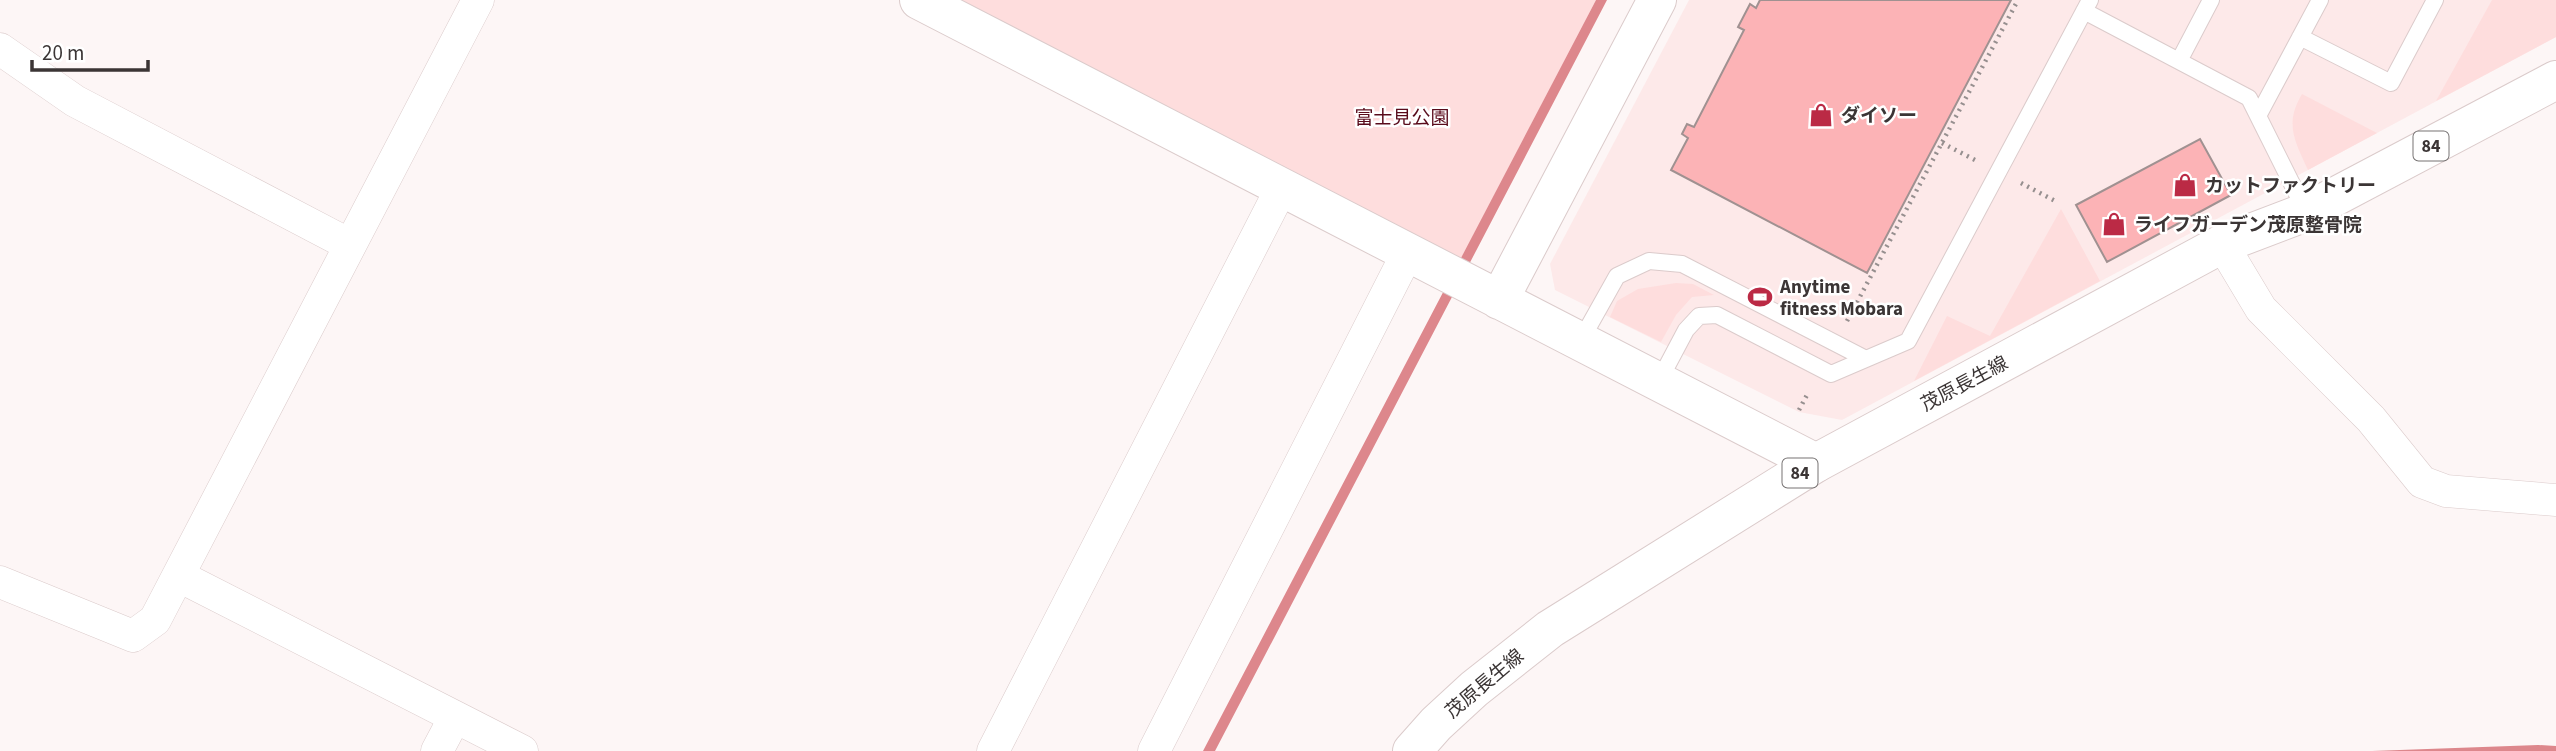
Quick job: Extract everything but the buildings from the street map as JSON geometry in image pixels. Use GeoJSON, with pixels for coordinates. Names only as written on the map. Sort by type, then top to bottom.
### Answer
{"type":"FeatureCollection","features":[{"type":"Feature","properties":{"kind":"street"},"geometry":{"type":"LineString","coordinates":[[0,582],[133,636],[155,620],[478,0]]}},
{"type":"Feature","properties":{"kind":"street"},"geometry":{"type":"LineString","coordinates":[[919,0],[1816,463]]}},
{"type":"Feature","properties":{"kind":"street"},"geometry":{"type":"LineString","coordinates":[[1499,300],[1657,0]]}},
{"type":"Feature","properties":{"kind":"street"},"geometry":{"type":"LineString","coordinates":[[0,49],[75,101],[350,245]]}},
{"type":"Feature","properties":{"kind":"street","name":"茂原長生線"},"geometry":{"type":"LineString","coordinates":[[1412,751],[1474,689],[1550,629],[1816,463],[2222,244],[2306,212],[2556,80]]}},
{"type":"Feature","properties":{"kind":"street"},"geometry":{"type":"LineString","coordinates":[[993,751],[1282,187]]}},
{"type":"Feature","properties":{"kind":"street"},"geometry":{"type":"LineString","coordinates":[[2222,244],[2261,309],[2371,419],[2422,482],[2446,491],[2556,500]]}},
{"type":"Feature","properties":{"kind":"street"},"geometry":{"type":"LineString","coordinates":[[1154,751],[1408,252]]}},
{"type":"Feature","properties":{"kind":"street"},"geometry":{"type":"LineString","coordinates":[[179,576],[523,751]]}},
{"type":"Feature","properties":{"kind":"street"},"geometry":{"type":"LineString","coordinates":[[437,751],[455,716]]}},
{"type":"Feature","properties":{"kind":"lane"},"geometry":{"type":"LineString","coordinates":[[2179,61],[2211,0]]}},
{"type":"Feature","properties":{"kind":"lane"},"geometry":{"type":"LineString","coordinates":[[2258,116],[2320,0]]}},
{"type":"Feature","properties":{"kind":"lane"},"geometry":{"type":"LineString","coordinates":[[2300,37],[2390,83],[2435,0]]}},
{"type":"Feature","properties":{"kind":"lane"},"geometry":{"type":"LineString","coordinates":[[1658,382],[1686,330],[1699,316],[1717,315],[1831,374],[1908,341],[2087,5],[2179,61],[2249,98],[2306,212]]}},
{"type":"Feature","properties":{"kind":"lane"},"geometry":{"type":"LineString","coordinates":[[1580,342],[1617,276],[1648,261],[1682,264],[1866,359]]}},
{"type":"Feature","properties":{"kind":"path"},"geometry":{"type":"LineString","coordinates":[[1846,323],[2018,0]]}},
{"type":"Feature","properties":{"kind":"path"},"geometry":{"type":"LineString","coordinates":[[1794,418],[1815,382]]}},
{"type":"Feature","properties":{"kind":"shaded area"},"geometry":{"type":"Polygon","coordinates":[[[1596,0],[1607,0],[1215,751],[1203,751],[1596,0]]]}},
{"type":"Feature","properties":{"kind":"shaded area"},"geometry":{"type":"Polygon","coordinates":[[[1689,0],[2556,0],[2556,37],[1842,420],[1799,412],[1555,290],[1550,264],[1689,0]]]}},
{"type":"Feature","properties":{"kind":"shaded area"},"geometry":{"type":"Polygon","coordinates":[[[2556,746],[2556,751],[2372,751],[2556,746]]]}},
{"type":"Feature","properties":{"kind":"green space","name":"富士見公園"},"geometry":{"type":"Polygon","coordinates":[[[918,0],[1596,0],[1452,276],[918,0]]]}},
{"type":"Feature","properties":{"kind":"green space"},"geometry":{"type":"Polygon","coordinates":[[[2492,0],[2556,0],[2556,37],[2436,101],[2492,0]]]}},
{"type":"Feature","properties":{"kind":"green space"},"geometry":{"type":"Polygon","coordinates":[[[2302,94],[2377,133],[2308,170],[2293,132],[2294,114],[2302,94]]]}},
{"type":"Feature","properties":{"kind":"green space"},"geometry":{"type":"Polygon","coordinates":[[[2061,209],[2100,281],[1914,381],[1947,316],[1990,336],[2061,209]]]}},
{"type":"Feature","properties":{"kind":"green space"},"geometry":{"type":"Polygon","coordinates":[[[1676,283],[1693,284],[1714,295],[1692,297],[1676,315],[1661,342],[1610,317],[1617,301],[1638,289],[1676,283]]]}},
{"type":"Feature","properties":{"kind":"place","name":"ダイソー"},"geometry":{"type":"Point","coordinates":[1821,115]}},
{"type":"Feature","properties":{"kind":"place","name":"カットファクトリー"},"geometry":{"type":"Point","coordinates":[2185,185]}},
{"type":"Feature","properties":{"kind":"place","name":"ライフガーデン茂原整骨院"},"geometry":{"type":"Point","coordinates":[2114,224]}},
{"type":"Feature","properties":{"kind":"place","name":"Anytime fitness Mobara"},"geometry":{"type":"Point","coordinates":[1760,297]}}]}
